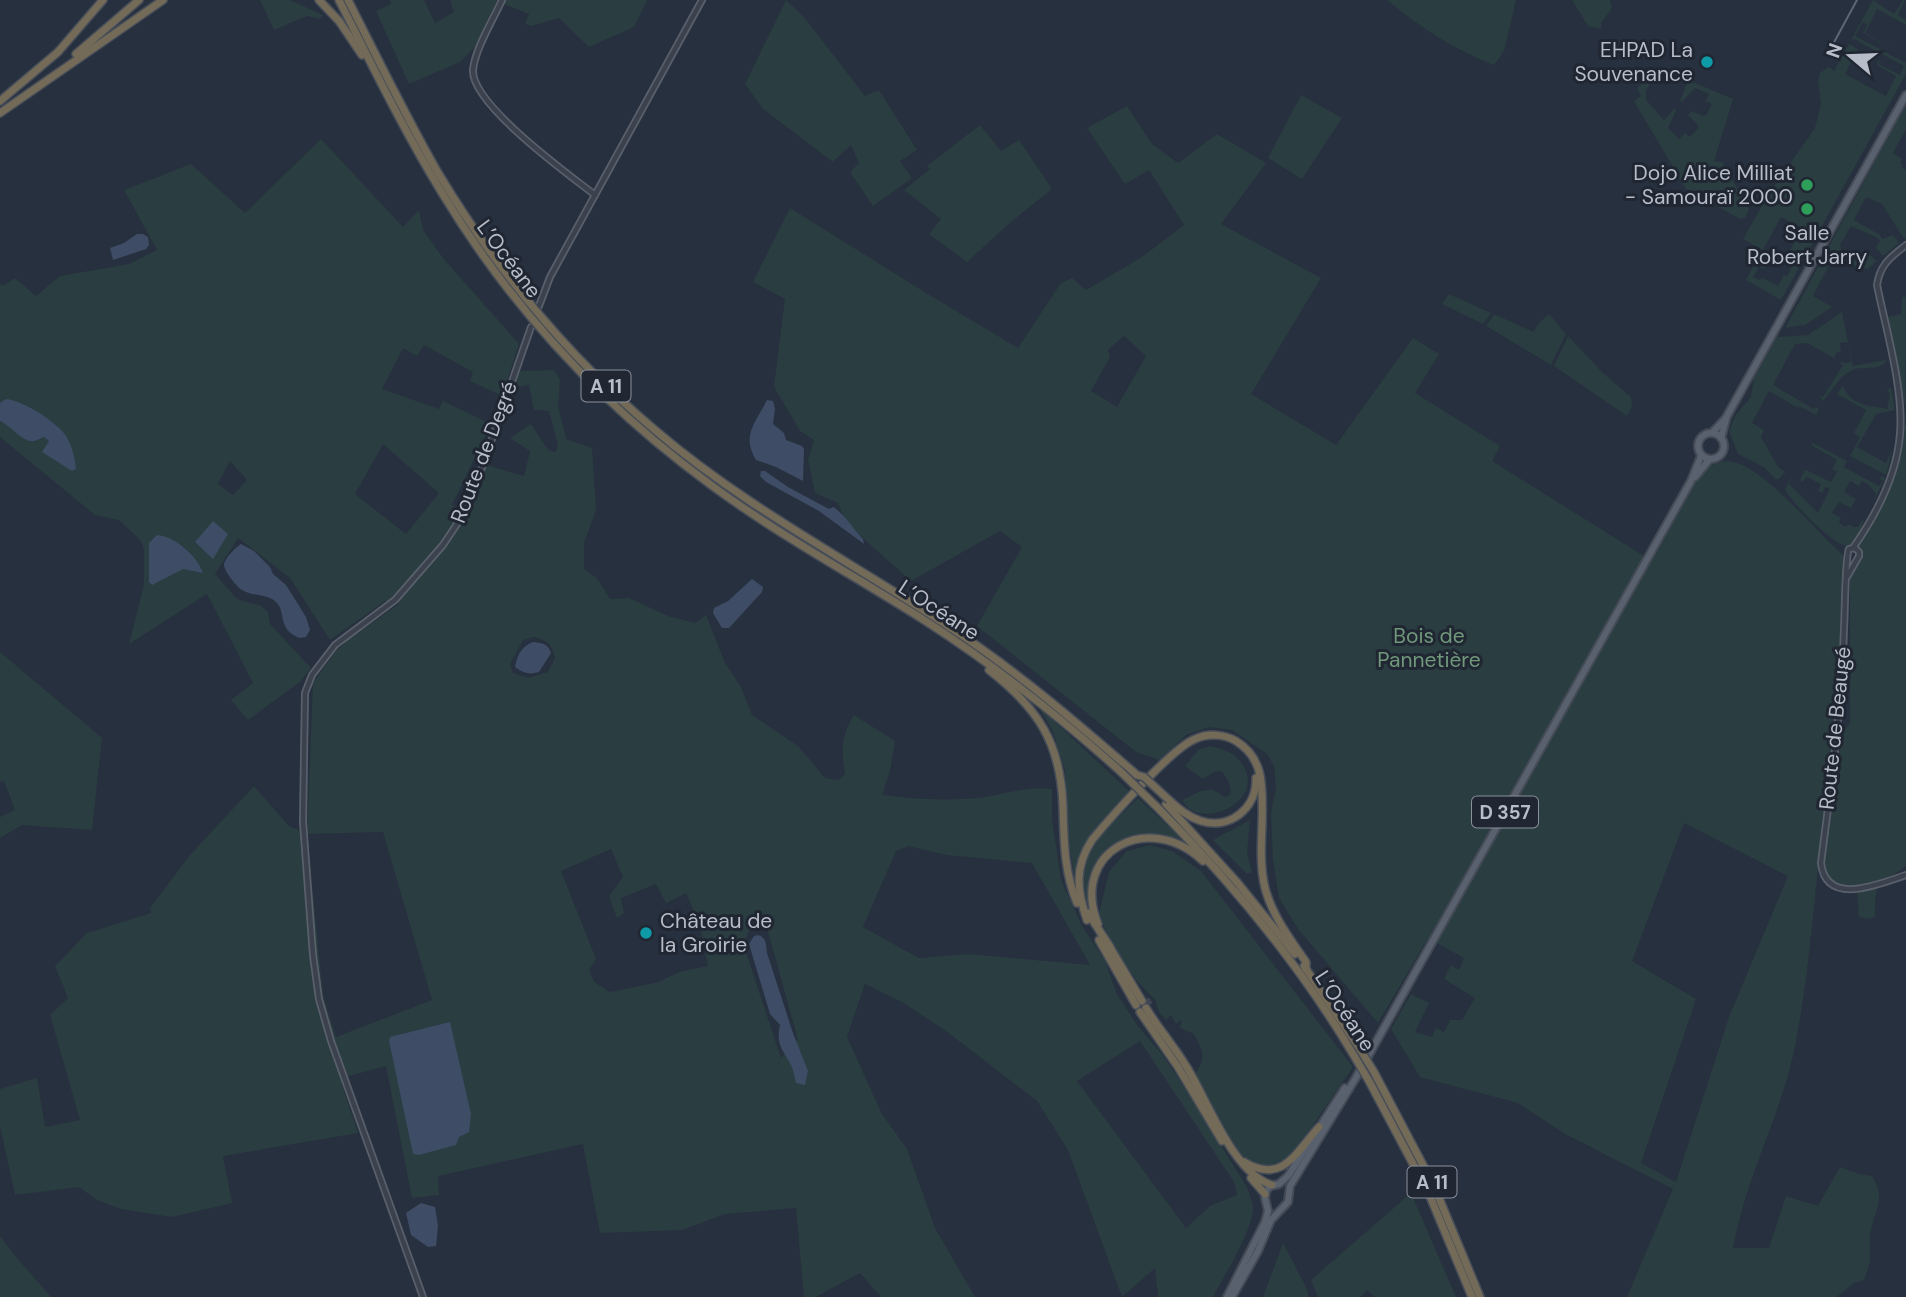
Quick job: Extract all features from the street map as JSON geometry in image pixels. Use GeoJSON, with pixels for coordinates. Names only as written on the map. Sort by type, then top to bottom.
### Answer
{"type":"FeatureCollection","features":[{"type":"Feature","properties":{"kind":"highway"},"geometry":{"type":"LineString","coordinates":[[0,101],[58,52],[103,0]]}},
{"type":"Feature","properties":{"kind":"highway"},"geometry":{"type":"LineString","coordinates":[[0,112],[90,44],[139,0]]}},
{"type":"Feature","properties":{"kind":"highway"},"geometry":{"type":"LineString","coordinates":[[0,112],[163,0]]}},
{"type":"Feature","properties":{"kind":"highway"},"geometry":{"type":"LineString","coordinates":[[320,0],[373,67]]}},
{"type":"Feature","properties":{"kind":"highway","name":"L’Océane"},"geometry":{"type":"LineString","coordinates":[[339,0],[423,162],[467,232],[525,310],[585,376],[656,442],[727,497],[960,644],[1036,699],[1165,804],[1292,963],[1353,1054],[1429,1194],[1472,1297]]}},
{"type":"Feature","properties":{"kind":"highway","name":"L’Océane"},"geometry":{"type":"LineString","coordinates":[[348,0],[419,139],[465,215],[528,302],[613,392],[678,450],[737,493],[998,660],[1072,718],[1123,768],[1137,775],[1236,881],[1307,969],[1374,1072],[1434,1186],[1480,1297]]}},
{"type":"Feature","properties":{"kind":"highway"},"geometry":{"type":"LineString","coordinates":[[960,644],[964,652],[1023,699],[1047,733],[1056,756],[1062,785],[1068,875],[1079,907],[1236,1162],[1265,1194]]}},
{"type":"Feature","properties":{"kind":"highway"},"geometry":{"type":"LineString","coordinates":[[1087,920],[1079,893],[1078,876],[1084,854],[1092,840],[1185,745],[1207,736],[1227,737],[1249,752],[1258,768],[1264,886],[1273,910],[1306,962],[1307,969]]}},
{"type":"Feature","properties":{"kind":"highway"},"geometry":{"type":"LineString","coordinates":[[1110,947],[1090,917],[1081,892],[1082,866],[1087,853],[1100,835],[1175,756],[1200,740],[1217,738],[1232,742],[1245,752],[1255,767],[1257,783],[1254,797],[1245,810],[1230,821],[1204,822],[1165,804]]}},
{"type":"Feature","properties":{"kind":"highway"},"geometry":{"type":"LineString","coordinates":[[1119,968],[1096,919],[1092,892],[1098,869],[1105,859],[1118,847],[1133,839],[1164,838],[1189,849],[1209,867],[1218,871]]}},
{"type":"Feature","properties":{"kind":"highway"},"geometry":{"type":"LineString","coordinates":[[1141,1007],[1159,1024],[1158,1034],[1186,1065],[1235,1154],[1253,1175],[1276,1185]]}},
{"type":"Feature","properties":{"kind":"highway"},"geometry":{"type":"LineString","coordinates":[[1235,1154],[1254,1167],[1275,1169],[1295,1157],[1318,1128]]}},
{"type":"Feature","properties":{"kind":"main road"},"geometry":{"type":"LineString","coordinates":[[1712,433],[1721,438],[1724,444],[1722,453],[1716,459],[1709,460],[1701,456],[1698,449],[1699,439],[1712,433],[1727,416],[1906,95]]}},
{"type":"Feature","properties":{"kind":"main road"},"geometry":{"type":"LineString","coordinates":[[1721,438],[1727,416]]}},
{"type":"Feature","properties":{"kind":"main road","name":"D 357"},"geometry":{"type":"LineString","coordinates":[[1288,1191],[1679,503],[1701,456]]}},
{"type":"Feature","properties":{"kind":"main road","name":"D 357"},"geometry":{"type":"LineString","coordinates":[[1691,481],[1709,460]]}},
{"type":"Feature","properties":{"kind":"main road","name":"D 357"},"geometry":{"type":"LineString","coordinates":[[1276,1185],[1292,1172],[1318,1128],[1364,1061]]}},
{"type":"Feature","properties":{"kind":"main road"},"geometry":{"type":"LineString","coordinates":[[1227,1297],[1262,1230],[1268,1211],[1265,1194],[1276,1185],[1288,1191],[1288,1202],[1271,1220],[1258,1251],[1232,1297]]}},
{"type":"Feature","properties":{"kind":"main road"},"geometry":{"type":"LineString","coordinates":[[1267,1204],[1279,1209]]}},
{"type":"Feature","properties":{"kind":"street"},"geometry":{"type":"LineString","coordinates":[[502,0],[475,61],[475,80],[492,107],[536,148],[596,195]]}},
{"type":"Feature","properties":{"kind":"street"},"geometry":{"type":"LineString","coordinates":[[539,306],[550,277],[702,0]]}},
{"type":"Feature","properties":{"kind":"street"},"geometry":{"type":"LineString","coordinates":[[1863,534],[1858,558],[1856,561],[1850,561],[1847,558],[1848,550],[1853,548],[1863,534],[1892,473],[1900,433],[1899,402],[1877,285],[1878,273],[1884,264],[1906,245]]}},
{"type":"Feature","properties":{"kind":"street","name":"Route de Degré"},"geometry":{"type":"LineString","coordinates":[[423,1297],[332,1045],[319,999],[303,822],[306,686],[335,645],[395,600],[457,524],[483,465],[531,327]]}},
{"type":"Feature","properties":{"kind":"street"},"geometry":{"type":"LineString","coordinates":[[1853,548],[1859,552]]}},
{"type":"Feature","properties":{"kind":"street","name":"Route de Beaugé"},"geometry":{"type":"LineString","coordinates":[[1847,558],[1842,693],[1821,863],[1824,877],[1836,885],[1853,889],[1870,888],[1906,875]]}},
{"type":"Feature","properties":{"kind":"street","name":"Route de Beaugé"},"geometry":{"type":"LineString","coordinates":[[1847,577],[1856,561]]}},
{"type":"Feature","properties":{"kind":"green space"},"geometry":{"type":"Polygon","coordinates":[[[260,0],[290,0],[323,15],[320,19],[307,16],[274,30],[260,0]]]}},
{"type":"Feature","properties":{"kind":"green space"},"geometry":{"type":"Polygon","coordinates":[[[390,0],[424,0],[435,23],[454,12],[450,0],[497,0],[475,47],[460,62],[409,84],[376,11],[391,4],[390,0]]]}},
{"type":"Feature","properties":{"kind":"green space"},"geometry":{"type":"Polygon","coordinates":[[[506,0],[647,0],[634,27],[589,47],[559,18],[531,26],[525,24],[529,14],[504,4],[506,0]]]}},
{"type":"Feature","properties":{"kind":"green space"},"geometry":{"type":"Polygon","coordinates":[[[786,0],[804,17],[865,96],[879,90],[917,150],[900,161],[912,178],[873,206],[850,172],[859,163],[851,145],[833,162],[763,109],[745,84],[786,0]]]}},
{"type":"Feature","properties":{"kind":"green space"},"geometry":{"type":"Polygon","coordinates":[[[1387,0],[1516,0],[1504,51],[1494,65],[1438,37],[1387,0]]]}},
{"type":"Feature","properties":{"kind":"green space"},"geometry":{"type":"Polygon","coordinates":[[[1572,0],[1610,0],[1612,8],[1601,23],[1601,29],[1588,26],[1572,0]]]}},
{"type":"Feature","properties":{"kind":"green space"},"geometry":{"type":"Polygon","coordinates":[[[1873,0],[1894,14],[1905,0],[1898,15],[1906,20],[1906,25],[1877,9],[1865,33],[1906,57],[1863,33],[1867,25],[1863,22],[1855,36],[1906,63],[1906,74],[1781,300],[1746,280],[1760,254],[1766,269],[1759,267],[1753,277],[1760,280],[1762,278],[1778,286],[1795,261],[1787,257],[1783,264],[1782,256],[1788,254],[1802,228],[1781,217],[1763,250],[1743,239],[1770,192],[1815,128],[1821,104],[1818,80],[1820,73],[1829,67],[1834,71],[1849,44],[1858,49],[1857,52],[1868,56],[1865,59],[1855,54],[1845,74],[1886,96],[1896,76],[1877,65],[1878,61],[1871,57],[1880,61],[1879,64],[1900,75],[1904,66],[1854,39],[1851,40],[1873,0]]]}},
{"type":"Feature","properties":{"kind":"green space"},"geometry":{"type":"Polygon","coordinates":[[[1659,71],[1666,72],[1662,79],[1649,85],[1646,100],[1664,120],[1674,109],[1676,111],[1668,128],[1679,139],[1685,133],[1690,137],[1698,129],[1698,125],[1688,115],[1691,111],[1704,116],[1712,104],[1706,101],[1709,94],[1695,88],[1680,101],[1688,80],[1733,99],[1714,161],[1722,162],[1749,209],[1745,218],[1740,219],[1686,189],[1634,101],[1641,96],[1637,88],[1659,71]]]}},
{"type":"Feature","properties":{"kind":"green space"},"geometry":{"type":"Polygon","coordinates":[[[1301,95],[1342,118],[1302,179],[1268,158],[1301,95]]]}},
{"type":"Feature","properties":{"kind":"green space"},"geometry":{"type":"Polygon","coordinates":[[[1906,104],[1906,129],[1893,153],[1902,159],[1900,163],[1906,170],[1906,238],[1904,239],[1882,204],[1866,197],[1854,220],[1880,235],[1882,239],[1893,235],[1899,243],[1883,256],[1876,248],[1880,241],[1878,238],[1851,226],[1840,245],[1843,254],[1856,261],[1863,249],[1877,261],[1867,269],[1859,264],[1857,267],[1852,264],[1853,261],[1836,252],[1813,296],[1832,307],[1805,325],[1785,328],[1906,104]]]}},
{"type":"Feature","properties":{"kind":"green space","name":"Bois de Pannetière"},"geometry":{"type":"Polygon","coordinates":[[[1127,106],[1152,144],[1178,163],[1217,134],[1266,163],[1221,224],[1321,278],[1251,394],[1336,445],[1413,338],[1439,354],[1415,393],[1500,446],[1492,461],[1652,561],[1700,474],[1713,464],[1729,461],[1757,473],[1772,485],[1842,554],[1847,576],[1852,562],[1858,558],[1857,547],[1892,473],[1901,425],[1906,425],[1906,865],[1879,885],[1875,899],[1875,917],[1870,919],[1859,917],[1857,887],[1833,882],[1824,867],[1841,739],[1850,723],[1850,581],[1847,578],[1831,759],[1800,1020],[1783,1093],[1746,1195],[1733,1248],[1769,1248],[1786,1196],[1818,1206],[1840,1167],[1872,1176],[1878,1191],[1879,1203],[1870,1233],[1870,1261],[1864,1280],[1854,1283],[1837,1297],[1627,1297],[1673,1189],[1565,1134],[1518,1103],[1420,1077],[1391,1029],[1411,994],[1429,1003],[1415,1032],[1432,1037],[1436,1027],[1444,1033],[1450,1020],[1462,1020],[1475,998],[1444,979],[1451,965],[1459,970],[1464,958],[1428,938],[1378,1023],[1298,929],[1279,898],[1273,859],[1271,812],[1276,789],[1274,766],[1267,754],[1232,730],[1209,727],[1186,735],[1160,760],[1136,752],[977,626],[1022,547],[1000,531],[911,581],[847,524],[838,503],[815,493],[808,460],[814,440],[800,431],[774,387],[785,299],[753,282],[790,208],[1018,348],[1060,284],[1072,278],[1086,290],[1142,257],[1184,225],[1149,170],[1125,184],[1087,128],[1127,106]],[[1124,336],[1108,350],[1110,357],[1091,391],[1117,407],[1146,356],[1124,336]],[[1684,823],[1632,961],[1696,999],[1641,1163],[1676,1182],[1729,1017],[1788,876],[1684,823]]]}},
{"type":"Feature","properties":{"kind":"green space"},"geometry":{"type":"Polygon","coordinates":[[[980,125],[1001,151],[1019,140],[1052,189],[967,262],[929,234],[941,219],[904,190],[930,169],[927,166],[980,125]]]}},
{"type":"Feature","properties":{"kind":"green space"},"geometry":{"type":"Polygon","coordinates":[[[321,139],[403,227],[419,210],[423,230],[443,258],[519,344],[502,396],[470,381],[473,372],[424,345],[417,356],[403,348],[382,389],[439,409],[443,401],[491,424],[452,505],[471,513],[486,465],[524,476],[530,451],[510,438],[531,424],[548,450],[556,452],[558,445],[549,411],[534,410],[529,385],[515,387],[519,371],[554,370],[560,379],[558,407],[566,439],[592,448],[596,510],[584,543],[584,569],[597,578],[610,599],[629,598],[668,616],[695,623],[706,615],[725,663],[741,687],[752,715],[798,746],[825,778],[839,780],[845,774],[843,743],[854,715],[895,741],[890,771],[882,795],[952,799],[985,797],[1033,788],[1052,789],[1052,819],[1061,880],[1082,926],[1104,959],[1117,994],[1184,1087],[1247,1187],[1251,1198],[1253,1209],[1248,1229],[1213,1297],[1158,1297],[1155,1268],[1122,1297],[1068,1150],[1037,1101],[946,1031],[902,1002],[865,984],[847,1037],[882,1114],[907,1149],[935,1228],[975,1297],[881,1297],[860,1273],[816,1297],[804,1297],[796,1208],[725,1214],[682,1230],[600,1233],[583,1144],[438,1176],[439,1195],[412,1198],[386,1066],[349,1076],[342,1085],[358,1133],[223,1156],[232,1203],[172,1217],[121,1209],[97,1200],[79,1187],[15,1195],[0,1126],[0,1089],[37,1078],[45,1127],[80,1120],[50,1015],[68,998],[55,966],[87,933],[151,913],[150,908],[190,855],[254,786],[289,826],[307,834],[313,683],[335,652],[400,603],[385,601],[330,640],[290,578],[238,538],[215,574],[237,599],[261,606],[268,612],[270,624],[311,668],[300,682],[248,720],[231,700],[253,683],[207,594],[129,644],[144,584],[144,549],[140,540],[119,520],[95,515],[0,437],[0,284],[3,286],[15,278],[36,296],[60,276],[129,264],[157,250],[124,190],[191,164],[245,213],[321,139]],[[383,444],[355,494],[406,534],[439,493],[383,444]],[[230,461],[218,484],[233,495],[247,480],[230,461]],[[534,637],[523,640],[510,664],[513,673],[528,678],[548,672],[555,658],[548,643],[534,637]],[[383,832],[307,834],[323,996],[336,1037],[432,1000],[383,832]],[[909,846],[896,851],[863,927],[919,958],[968,954],[1090,965],[1032,863],[946,855],[909,846]],[[611,849],[561,871],[596,959],[589,970],[594,982],[610,992],[659,982],[679,972],[708,966],[700,926],[686,893],[666,903],[656,884],[621,898],[624,913],[617,918],[609,896],[623,877],[611,849]],[[767,928],[750,929],[743,943],[781,1058],[798,1040],[767,928]],[[1140,1041],[1077,1081],[1186,1228],[1210,1206],[1237,1195],[1234,1182],[1140,1041]]]}},
{"type":"Feature","properties":{"kind":"green space"},"geometry":{"type":"Polygon","coordinates":[[[1449,294],[1491,313],[1483,324],[1442,304],[1449,294]]]}},
{"type":"Feature","properties":{"kind":"green space"},"geometry":{"type":"Polygon","coordinates":[[[1902,297],[1906,297],[1905,420],[1905,403],[1899,402],[1883,318],[1901,314],[1902,297]]]}},
{"type":"Feature","properties":{"kind":"green space"},"geometry":{"type":"Polygon","coordinates":[[[1842,312],[1853,366],[1886,362],[1883,365],[1849,372],[1823,401],[1819,395],[1823,397],[1843,365],[1841,361],[1851,362],[1848,342],[1840,343],[1841,352],[1837,352],[1834,358],[1807,343],[1795,344],[1773,385],[1814,409],[1819,409],[1816,415],[1769,391],[1752,423],[1764,430],[1761,437],[1778,467],[1785,472],[1779,479],[1775,479],[1764,467],[1738,454],[1729,431],[1735,416],[1751,397],[1754,378],[1777,337],[1808,335],[1842,312]]]}},
{"type":"Feature","properties":{"kind":"green space"},"geometry":{"type":"Polygon","coordinates":[[[1549,314],[1566,334],[1551,365],[1486,326],[1496,315],[1534,332],[1549,314]]]}},
{"type":"Feature","properties":{"kind":"green space"},"geometry":{"type":"Polygon","coordinates":[[[1568,336],[1603,373],[1631,397],[1632,407],[1627,416],[1554,366],[1568,336]]]}},
{"type":"Feature","properties":{"kind":"green space"},"geometry":{"type":"Polygon","coordinates":[[[1843,386],[1855,401],[1887,409],[1890,394],[1887,390],[1891,387],[1895,410],[1876,414],[1857,447],[1886,463],[1893,447],[1886,475],[1850,456],[1860,437],[1854,433],[1866,410],[1837,394],[1843,386]]]}},
{"type":"Feature","properties":{"kind":"green space"},"geometry":{"type":"Polygon","coordinates":[[[1813,443],[1847,461],[1844,467],[1879,486],[1883,481],[1881,476],[1885,478],[1873,503],[1876,494],[1869,485],[1862,481],[1859,486],[1850,481],[1844,492],[1856,499],[1851,508],[1839,502],[1832,513],[1841,518],[1839,523],[1846,527],[1848,524],[1858,527],[1862,520],[1864,521],[1862,531],[1850,545],[1841,544],[1823,531],[1785,489],[1793,474],[1789,484],[1818,513],[1830,489],[1825,487],[1822,493],[1818,491],[1821,484],[1806,477],[1803,482],[1800,480],[1805,470],[1798,466],[1831,482],[1837,472],[1832,469],[1837,460],[1811,445],[1813,443]]]}},
{"type":"Feature","properties":{"kind":"green space"},"geometry":{"type":"Polygon","coordinates":[[[0,652],[102,738],[92,830],[22,825],[0,838],[0,817],[15,810],[4,781],[0,782],[0,652]]]}},
{"type":"Feature","properties":{"kind":"green space"},"geometry":{"type":"Polygon","coordinates":[[[1037,705],[1132,794],[1087,844],[1077,868],[1075,881],[1070,849],[1065,770],[1052,729],[1037,705]]]}},
{"type":"Feature","properties":{"kind":"green space"},"geometry":{"type":"Polygon","coordinates":[[[1210,746],[1235,756],[1245,769],[1248,781],[1245,793],[1237,802],[1214,813],[1201,813],[1190,809],[1182,800],[1212,789],[1225,797],[1230,795],[1228,782],[1221,771],[1203,779],[1185,766],[1198,750],[1210,746]]]}},
{"type":"Feature","properties":{"kind":"green space"},"geometry":{"type":"Polygon","coordinates":[[[1138,798],[1183,840],[1163,835],[1140,835],[1119,842],[1111,848],[1104,857],[1092,894],[1091,908],[1094,919],[1086,899],[1085,866],[1100,838],[1138,798]]]}},
{"type":"Feature","properties":{"kind":"green space"},"geometry":{"type":"Polygon","coordinates":[[[1250,820],[1247,853],[1252,872],[1247,874],[1213,840],[1250,820]]]}},
{"type":"Feature","properties":{"kind":"green space"},"geometry":{"type":"Polygon","coordinates":[[[1150,845],[1172,851],[1201,871],[1353,1067],[1295,1151],[1285,1160],[1269,1166],[1250,1161],[1240,1154],[1194,1076],[1202,1055],[1194,1034],[1180,1028],[1182,1019],[1176,1024],[1171,1015],[1166,1020],[1159,1012],[1156,1001],[1137,981],[1110,941],[1099,914],[1109,872],[1127,851],[1150,845]]]}},
{"type":"Feature","properties":{"kind":"green space"},"geometry":{"type":"Polygon","coordinates":[[[1411,1193],[1456,1297],[1375,1297],[1367,1290],[1360,1297],[1318,1297],[1311,1280],[1411,1193]]]}},
{"type":"Feature","properties":{"kind":"green space"},"geometry":{"type":"Polygon","coordinates":[[[0,1236],[18,1259],[51,1297],[0,1297],[0,1236]]]}},
{"type":"Feature","properties":{"kind":"green space"},"geometry":{"type":"Polygon","coordinates":[[[1283,1243],[1305,1285],[1309,1297],[1263,1297],[1283,1243]]]}},
{"type":"Feature","properties":{"kind":"water"},"geometry":{"type":"Polygon","coordinates":[[[137,234],[148,237],[149,245],[146,249],[113,260],[110,248],[137,234]]]}},
{"type":"Feature","properties":{"kind":"water"},"geometry":{"type":"Polygon","coordinates":[[[6,399],[37,411],[63,432],[72,450],[76,469],[72,471],[42,452],[49,441],[44,437],[30,441],[0,421],[0,403],[6,399]]]}},
{"type":"Feature","properties":{"kind":"water"},"geometry":{"type":"Polygon","coordinates":[[[767,400],[773,401],[775,409],[773,424],[784,433],[786,440],[804,449],[803,481],[756,460],[752,451],[752,429],[767,400]]]}},
{"type":"Feature","properties":{"kind":"water"},"geometry":{"type":"Polygon","coordinates":[[[761,471],[829,509],[833,507],[845,517],[864,544],[819,511],[766,482],[760,476],[761,471]]]}},
{"type":"Feature","properties":{"kind":"water"},"geometry":{"type":"Polygon","coordinates":[[[213,521],[228,534],[213,559],[195,542],[213,521]]]}},
{"type":"Feature","properties":{"kind":"water"},"geometry":{"type":"Polygon","coordinates":[[[157,535],[171,539],[185,548],[203,573],[183,569],[152,585],[149,582],[149,543],[157,535]]]}},
{"type":"Feature","properties":{"kind":"water"},"geometry":{"type":"Polygon","coordinates":[[[241,544],[254,551],[286,585],[306,617],[310,630],[306,637],[299,638],[288,630],[277,603],[265,596],[242,590],[231,578],[224,564],[241,544]]]}},
{"type":"Feature","properties":{"kind":"water"},"geometry":{"type":"Polygon","coordinates":[[[752,579],[763,587],[762,592],[729,628],[722,628],[713,613],[714,608],[728,601],[752,579]]]}},
{"type":"Feature","properties":{"kind":"water"},"geometry":{"type":"Polygon","coordinates":[[[533,642],[545,644],[551,653],[539,672],[526,673],[515,667],[523,649],[533,642]]]}},
{"type":"Feature","properties":{"kind":"water"},"geometry":{"type":"Polygon","coordinates":[[[758,935],[765,942],[793,1033],[808,1071],[805,1085],[796,1083],[792,1067],[779,1042],[780,1025],[770,1014],[749,944],[754,936],[758,935]]]}},
{"type":"Feature","properties":{"kind":"water"},"geometry":{"type":"Polygon","coordinates":[[[450,1022],[471,1114],[469,1132],[459,1137],[456,1145],[419,1155],[413,1154],[390,1037],[450,1022]]]}},
{"type":"Feature","properties":{"kind":"water"},"geometry":{"type":"Polygon","coordinates":[[[421,1203],[435,1207],[438,1226],[436,1246],[428,1247],[411,1235],[406,1213],[421,1203]]]}},
{"type":"Feature","properties":{"kind":"tunnel"},"geometry":{"type":"LineString","coordinates":[[1146,999],[1150,1006]]}},
{"type":"Feature","properties":{"kind":"tram line"},"geometry":{"type":"LineString","coordinates":[[1832,46],[1857,0]]}},
{"type":"Feature","properties":{"kind":"place","name":"EHPAD La Souvenance"},"geometry":{"type":"Point","coordinates":[1707,62]}},
{"type":"Feature","properties":{"kind":"place","name":"Dojo Alice Milliat - Samouraï 2000"},"geometry":{"type":"Point","coordinates":[1807,185]}},
{"type":"Feature","properties":{"kind":"place","name":"Salle Robert Jarry"},"geometry":{"type":"Point","coordinates":[1807,209]}},
{"type":"Feature","properties":{"kind":"place","name":"Château de la Groirie"},"geometry":{"type":"Point","coordinates":[646,933]}}]}
